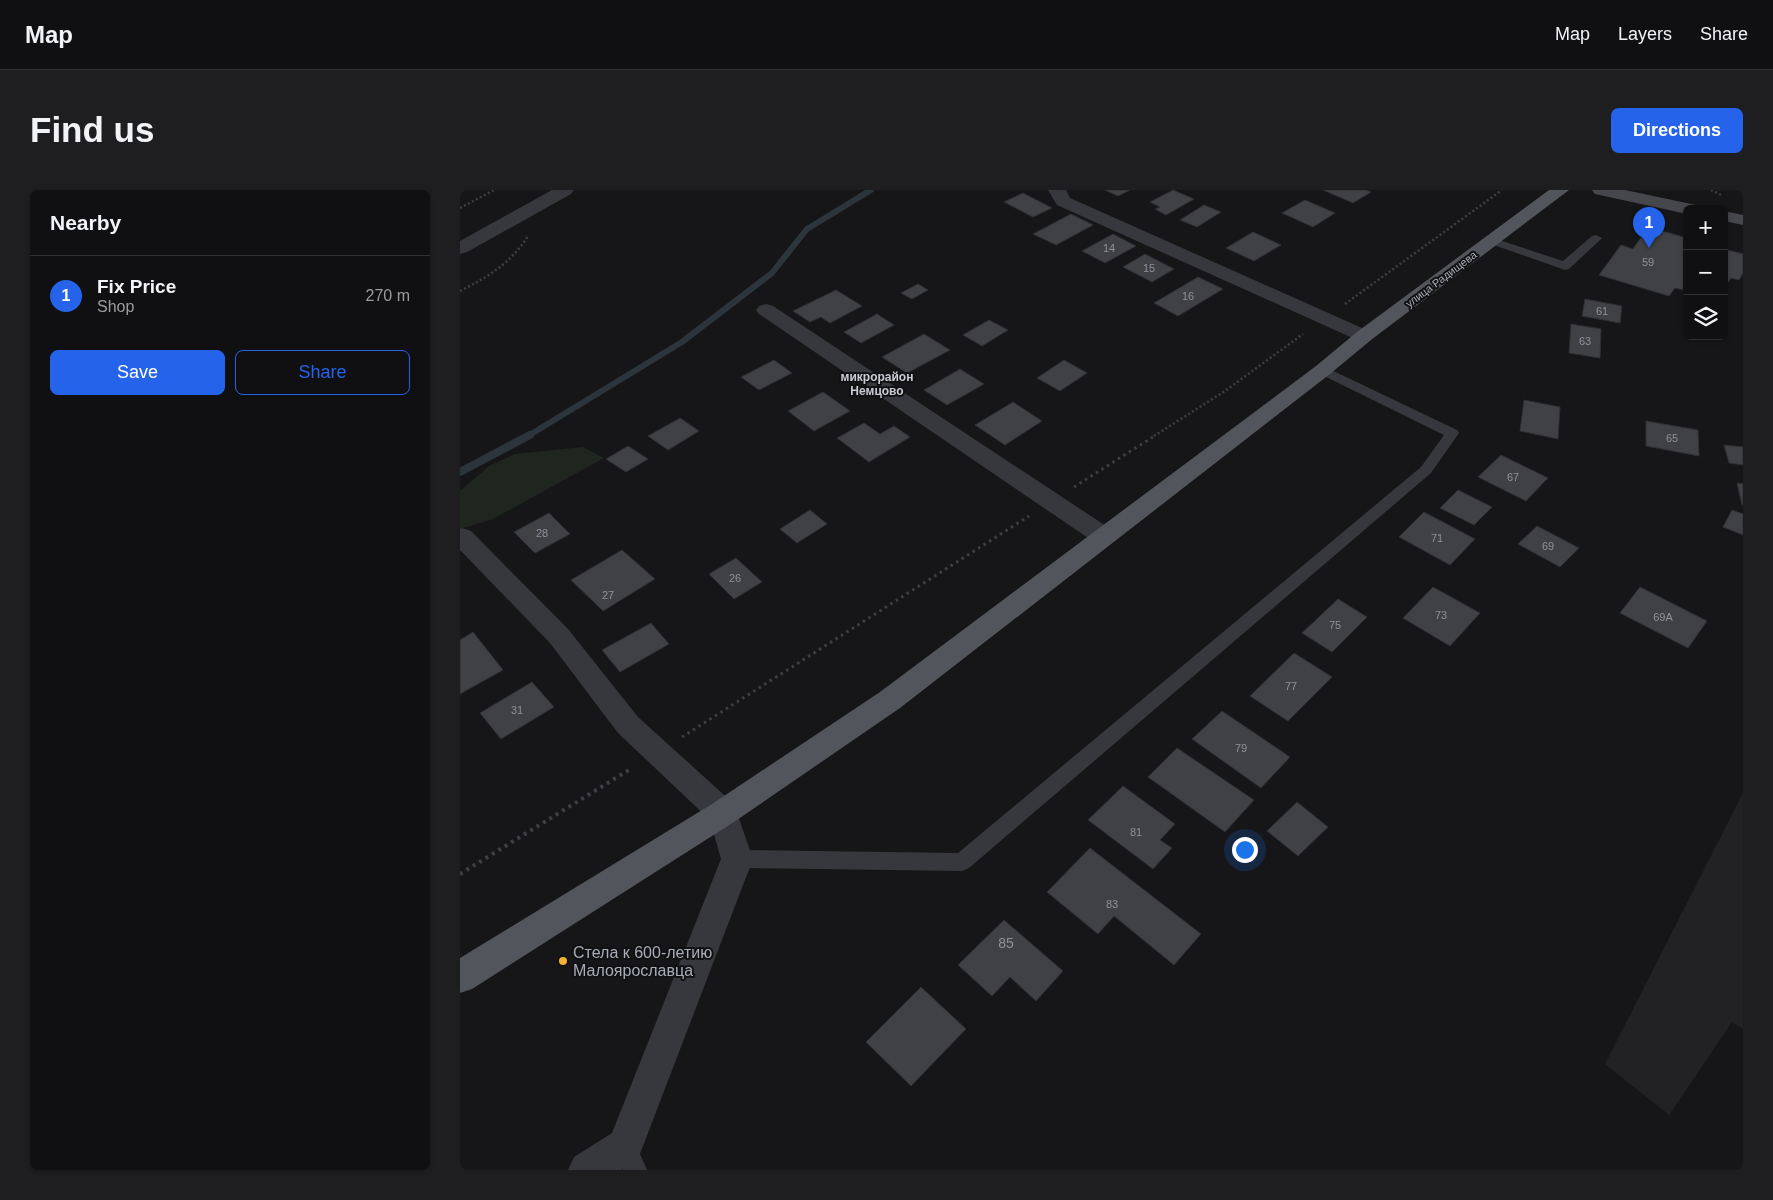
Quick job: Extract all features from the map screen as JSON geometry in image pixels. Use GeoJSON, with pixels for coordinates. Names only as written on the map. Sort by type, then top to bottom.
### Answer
{"type":"FeatureCollection","features":[{"type":"Feature","properties":{"kind":"main road","name":"улица Радищева"},"geometry":{"type":"LineString","coordinates":[[460,977],[723,813],[890,700],[1323,370],[1364,336],[1560,190]]}},
{"type":"Feature","properties":{"kind":"main road"},"geometry":{"type":"LineString","coordinates":[[1600,190],[1683,208]]}},
{"type":"Feature","properties":{"kind":"main road"},"geometry":{"type":"LineString","coordinates":[[1728,217],[1743,220]]}},
{"type":"Feature","properties":{"kind":"street"},"geometry":{"type":"LineString","coordinates":[[460,248],[566,190]]}},
{"type":"Feature","properties":{"kind":"street"},"geometry":{"type":"LineString","coordinates":[[1057,190],[1063,201],[1364,336]]}},
{"type":"Feature","properties":{"kind":"street"},"geometry":{"type":"LineString","coordinates":[[766,310],[1050,503],[1103,536]]}},
{"type":"Feature","properties":{"kind":"street"},"geometry":{"type":"LineString","coordinates":[[462,537],[559,636],[628,725],[723,813],[737,859],[625,1162],[587,1170]]}},
{"type":"Feature","properties":{"kind":"lane"},"geometry":{"type":"LineString","coordinates":[[1492,241],[1565,266],[1596,238]]}},
{"type":"Feature","properties":{"kind":"lane"},"geometry":{"type":"LineString","coordinates":[[737,859],[962,862],[1426,470],[1452,433],[1323,370]]}},
{"type":"Feature","properties":{"kind":"path"},"geometry":{"type":"LineString","coordinates":[[460,208],[494,190]]}},
{"type":"Feature","properties":{"kind":"path"},"geometry":{"type":"LineString","coordinates":[[460,874],[658,752],[1225,390],[1502,190]]}},
{"type":"Feature","properties":{"kind":"shaded area"},"geometry":{"type":"Polygon","coordinates":[[[583,447],[604,458],[493,519],[460,529],[460,491],[489,466],[515,454],[583,447]]]}},
{"type":"Feature","properties":{"kind":"shaded area"},"geometry":{"type":"Polygon","coordinates":[[[1743,793],[1743,1029],[1732,1022],[1669,1115],[1605,1064],[1743,793]]]}},
{"type":"Feature","properties":{"kind":"building"},"geometry":{"type":"Polygon","coordinates":[[[1105,190],[1130,190],[1118,196],[1105,190]]]}},
{"type":"Feature","properties":{"kind":"building"},"geometry":{"type":"Polygon","coordinates":[[[1173,190],[1194,199],[1166,215],[1155,209],[1160,207],[1150,202],[1173,190]]]}},
{"type":"Feature","properties":{"kind":"building"},"geometry":{"type":"Polygon","coordinates":[[[1323,190],[1366,190],[1371,192],[1353,203],[1323,190]]]}},
{"type":"Feature","properties":{"kind":"building"},"geometry":{"type":"Polygon","coordinates":[[[1023,193],[1052,208],[1033,217],[1004,202],[1023,193]]]}},
{"type":"Feature","properties":{"kind":"building"},"geometry":{"type":"Polygon","coordinates":[[[1305,200],[1335,213],[1313,227],[1282,213],[1305,200]]]}},
{"type":"Feature","properties":{"kind":"building"},"geometry":{"type":"Polygon","coordinates":[[[1204,205],[1221,212],[1197,227],[1180,220],[1204,205]]]}},
{"type":"Feature","properties":{"kind":"building"},"geometry":{"type":"Polygon","coordinates":[[[1071,214],[1093,225],[1056,245],[1033,234],[1071,214]]]}},
{"type":"Feature","properties":{"kind":"building"},"geometry":{"type":"Polygon","coordinates":[[[1648,227],[1683,237],[1683,290],[1675,288],[1669,296],[1599,275],[1621,245],[1633,249],[1648,227]]]}},
{"type":"Feature","properties":{"kind":"building"},"geometry":{"type":"Polygon","coordinates":[[[1253,232],[1281,245],[1254,261],[1226,248],[1253,232]]]}},
{"type":"Feature","properties":{"kind":"building"},"geometry":{"type":"Polygon","coordinates":[[[1113,234],[1136,246],[1105,263],[1082,251],[1113,234]]]}},
{"type":"Feature","properties":{"kind":"building"},"geometry":{"type":"Polygon","coordinates":[[[1728,250],[1743,254],[1743,273],[1739,280],[1731,278],[1728,282],[1728,250]]]}},
{"type":"Feature","properties":{"kind":"building"},"geometry":{"type":"Polygon","coordinates":[[[1145,254],[1174,269],[1152,282],[1123,267],[1145,254]]]}},
{"type":"Feature","properties":{"kind":"building"},"geometry":{"type":"Polygon","coordinates":[[[1198,277],[1223,289],[1178,316],[1154,303],[1198,277]]]}},
{"type":"Feature","properties":{"kind":"building"},"geometry":{"type":"Polygon","coordinates":[[[918,284],[928,290],[912,299],[901,293],[918,284]]]}},
{"type":"Feature","properties":{"kind":"building"},"geometry":{"type":"Polygon","coordinates":[[[836,290],[862,306],[830,323],[821,317],[810,322],[793,311],[836,290]]]}},
{"type":"Feature","properties":{"kind":"building"},"geometry":{"type":"Polygon","coordinates":[[[1585,299],[1622,306],[1620,323],[1582,316],[1585,299]]]}},
{"type":"Feature","properties":{"kind":"building"},"geometry":{"type":"Polygon","coordinates":[[[877,314],[894,325],[861,343],[844,332],[877,314]]]}},
{"type":"Feature","properties":{"kind":"building"},"geometry":{"type":"Polygon","coordinates":[[[989,320],[1008,330],[982,346],[963,335],[989,320]]]}},
{"type":"Feature","properties":{"kind":"building"},"geometry":{"type":"Polygon","coordinates":[[[1571,324],[1601,329],[1600,358],[1569,353],[1571,324]]]}},
{"type":"Feature","properties":{"kind":"building"},"geometry":{"type":"Polygon","coordinates":[[[924,334],[950,350],[907,373],[882,357],[924,334]]]}},
{"type":"Feature","properties":{"kind":"building"},"geometry":{"type":"Polygon","coordinates":[[[774,360],[792,373],[759,390],[741,377],[774,360]]]}},
{"type":"Feature","properties":{"kind":"building"},"geometry":{"type":"Polygon","coordinates":[[[1064,360],[1087,373],[1060,391],[1037,378],[1064,360]]]}},
{"type":"Feature","properties":{"kind":"building"},"geometry":{"type":"Polygon","coordinates":[[[960,369],[984,384],[947,405],[924,390],[960,369]]]}},
{"type":"Feature","properties":{"kind":"building"},"geometry":{"type":"Polygon","coordinates":[[[823,392],[850,411],[814,431],[788,411],[823,392]]]}},
{"type":"Feature","properties":{"kind":"building"},"geometry":{"type":"Polygon","coordinates":[[[1524,400],[1560,407],[1558,439],[1520,431],[1524,400]]]}},
{"type":"Feature","properties":{"kind":"building"},"geometry":{"type":"Polygon","coordinates":[[[1013,402],[1042,421],[1005,445],[975,425],[1013,402]]]}},
{"type":"Feature","properties":{"kind":"building"},"geometry":{"type":"Polygon","coordinates":[[[680,418],[699,431],[668,450],[648,436],[680,418]]]}},
{"type":"Feature","properties":{"kind":"building"},"geometry":{"type":"Polygon","coordinates":[[[1646,421],[1698,430],[1699,456],[1646,446],[1646,421]]]}},
{"type":"Feature","properties":{"kind":"building"},"geometry":{"type":"Polygon","coordinates":[[[864,423],[880,434],[894,426],[910,437],[869,462],[837,438],[864,423]]]}},
{"type":"Feature","properties":{"kind":"building"},"geometry":{"type":"Polygon","coordinates":[[[1724,445],[1743,447],[1743,465],[1729,463],[1724,445]]]}},
{"type":"Feature","properties":{"kind":"building"},"geometry":{"type":"Polygon","coordinates":[[[628,446],[648,459],[626,472],[606,459],[628,446]]]}},
{"type":"Feature","properties":{"kind":"building"},"geometry":{"type":"Polygon","coordinates":[[[1501,455],[1548,478],[1526,501],[1478,477],[1501,455]]]}},
{"type":"Feature","properties":{"kind":"building"},"geometry":{"type":"Polygon","coordinates":[[[1737,483],[1743,484],[1743,505],[1742,505],[1737,483]]]}},
{"type":"Feature","properties":{"kind":"building"},"geometry":{"type":"Polygon","coordinates":[[[1458,490],[1492,507],[1474,525],[1440,508],[1458,490]]]}},
{"type":"Feature","properties":{"kind":"building"},"geometry":{"type":"Polygon","coordinates":[[[810,510],[827,524],[797,543],[780,529],[810,510]]]}},
{"type":"Feature","properties":{"kind":"building"},"geometry":{"type":"Polygon","coordinates":[[[1732,510],[1743,514],[1743,535],[1723,527],[1732,510]]]}},
{"type":"Feature","properties":{"kind":"building"},"geometry":{"type":"Polygon","coordinates":[[[1424,512],[1475,539],[1450,565],[1399,537],[1424,512]]]}},
{"type":"Feature","properties":{"kind":"building"},"geometry":{"type":"Polygon","coordinates":[[[549,513],[570,534],[535,553],[514,532],[549,513]]]}},
{"type":"Feature","properties":{"kind":"building"},"geometry":{"type":"Polygon","coordinates":[[[1537,526],[1579,548],[1560,567],[1518,544],[1537,526]]]}},
{"type":"Feature","properties":{"kind":"building"},"geometry":{"type":"Polygon","coordinates":[[[622,550],[655,579],[603,611],[571,580],[622,550]]]}},
{"type":"Feature","properties":{"kind":"building"},"geometry":{"type":"Polygon","coordinates":[[[736,558],[762,582],[734,599],[709,574],[736,558]]]}},
{"type":"Feature","properties":{"kind":"building"},"geometry":{"type":"Polygon","coordinates":[[[1433,587],[1480,613],[1450,646],[1403,618],[1433,587]]]}},
{"type":"Feature","properties":{"kind":"building"},"geometry":{"type":"Polygon","coordinates":[[[1640,587],[1707,621],[1688,648],[1620,613],[1640,587]]]}},
{"type":"Feature","properties":{"kind":"building"},"geometry":{"type":"Polygon","coordinates":[[[1338,599],[1367,617],[1332,652],[1302,633],[1338,599]]]}},
{"type":"Feature","properties":{"kind":"building"},"geometry":{"type":"Polygon","coordinates":[[[651,623],[669,644],[620,672],[602,650],[651,623]]]}},
{"type":"Feature","properties":{"kind":"building"},"geometry":{"type":"Polygon","coordinates":[[[473,632],[503,670],[460,694],[460,640],[473,632]]]}},
{"type":"Feature","properties":{"kind":"building"},"geometry":{"type":"Polygon","coordinates":[[[1294,653],[1332,677],[1288,721],[1250,696],[1294,653]]]}},
{"type":"Feature","properties":{"kind":"building"},"geometry":{"type":"Polygon","coordinates":[[[532,682],[554,707],[501,739],[480,713],[532,682]]]}},
{"type":"Feature","properties":{"kind":"building"},"geometry":{"type":"Polygon","coordinates":[[[1222,711],[1290,757],[1261,788],[1192,739],[1222,711]]]}},
{"type":"Feature","properties":{"kind":"building"},"geometry":{"type":"Polygon","coordinates":[[[1177,748],[1254,800],[1225,832],[1148,777],[1177,748]]]}},
{"type":"Feature","properties":{"kind":"building"},"geometry":{"type":"Polygon","coordinates":[[[1123,786],[1175,824],[1160,840],[1172,848],[1153,869],[1088,820],[1123,786]]]}},
{"type":"Feature","properties":{"kind":"building"},"geometry":{"type":"Polygon","coordinates":[[[1297,802],[1328,827],[1298,856],[1267,831],[1297,802]]]}},
{"type":"Feature","properties":{"kind":"building"},"geometry":{"type":"Polygon","coordinates":[[[1090,848],[1201,934],[1174,965],[1114,916],[1098,934],[1047,892],[1090,848]]]}},
{"type":"Feature","properties":{"kind":"building"},"geometry":{"type":"Polygon","coordinates":[[[1004,920],[1063,971],[1036,1001],[1010,977],[992,996],[958,965],[1004,920]]]}},
{"type":"Feature","properties":{"kind":"building"},"geometry":{"type":"Polygon","coordinates":[[[921,987],[966,1029],[911,1086],[866,1042],[921,987]]]}},
{"type":"Feature","properties":{"kind":"waterway"},"geometry":{"type":"LineString","coordinates":[[528,436],[682,342],[772,273],[807,229],[871,190]]}},
{"type":"Feature","properties":{"kind":"waterway"},"geometry":{"type":"LineString","coordinates":[[460,472],[530,435]]}},
{"type":"Feature","properties":{"kind":"place","name":"Fix Price"},"geometry":{"type":"Point","coordinates":[1649,248]}},
{"type":"Feature","properties":{"kind":"place","name":"Стела к 600-летию Малоярославца"},"geometry":{"type":"Point","coordinates":[563,961]}},
{"type":"Feature","properties":{"kind":"district","name":"микрорайон Немцово"},"geometry":{"type":"Point","coordinates":[877,384]}}]}
